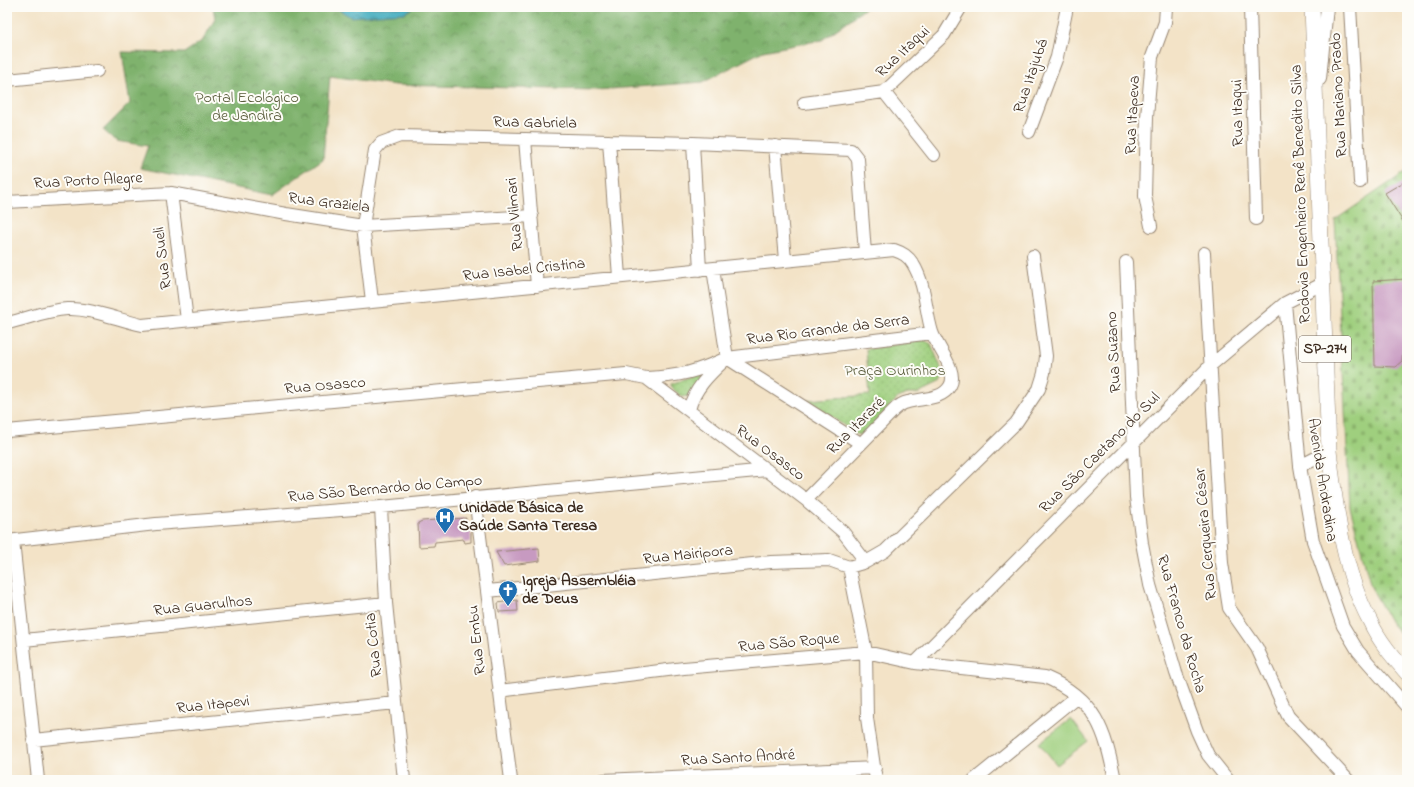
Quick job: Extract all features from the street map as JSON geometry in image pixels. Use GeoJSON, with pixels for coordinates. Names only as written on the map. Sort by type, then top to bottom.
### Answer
{"type":"FeatureCollection","features":[{"type":"Feature","properties":{"kind":"main road","name":"Rodovia Engenheiro Renê Benedito Silva"},"geometry":{"type":"LineString","coordinates":[[1312,7],[1329,451],[1343,547],[1357,593],[1370,622],[1388,651],[1407,673]]}},
{"type":"Feature","properties":{"kind":"street","name":"Rua Itaqui"},"geometry":{"type":"LineString","coordinates":[[804,102],[884,92],[944,35],[961,7]]}},
{"type":"Feature","properties":{"kind":"street","name":"Rua Itajubá"},"geometry":{"type":"LineString","coordinates":[[1029,132],[1057,57],[1067,7]]}},
{"type":"Feature","properties":{"kind":"street","name":"Rua Itapeva"},"geometry":{"type":"LineString","coordinates":[[1152,226],[1145,196],[1147,117],[1152,57],[1165,22],[1166,7]]}},
{"type":"Feature","properties":{"kind":"street","name":"Rua Itaqui"},"geometry":{"type":"LineString","coordinates":[[1250,7],[1256,219]]}},
{"type":"Feature","properties":{"kind":"street"},"geometry":{"type":"LineString","coordinates":[[1316,104],[1321,73],[1327,7]]}},
{"type":"Feature","properties":{"kind":"street","name":"Rua Mariano Prado"},"geometry":{"type":"LineString","coordinates":[[1350,7],[1360,182]]}},
{"type":"Feature","properties":{"kind":"street"},"geometry":{"type":"LineString","coordinates":[[7,80],[97,71]]}},
{"type":"Feature","properties":{"kind":"street"},"geometry":{"type":"LineString","coordinates":[[884,92],[934,155]]}},
{"type":"Feature","properties":{"kind":"street","name":"Rua Gabriela"},"geometry":{"type":"LineString","coordinates":[[372,301],[363,226],[375,150],[381,143],[389,138],[400,136],[693,143],[852,150],[858,159],[865,253]]}},
{"type":"Feature","properties":{"kind":"street","name":"Rua Vilmari"},"geometry":{"type":"LineString","coordinates":[[525,139],[537,286]]}},
{"type":"Feature","properties":{"kind":"street"},"geometry":{"type":"LineString","coordinates":[[609,141],[619,277]]}},
{"type":"Feature","properties":{"kind":"street"},"geometry":{"type":"LineString","coordinates":[[693,143],[700,270]]}},
{"type":"Feature","properties":{"kind":"street"},"geometry":{"type":"LineString","coordinates":[[775,146],[785,260]]}},
{"type":"Feature","properties":{"kind":"street","name":"Rua Graziela"},"geometry":{"type":"LineString","coordinates":[[171,193],[286,214],[363,226],[532,216]]}},
{"type":"Feature","properties":{"kind":"street","name":"Rua Porto Alegre"},"geometry":{"type":"LineString","coordinates":[[7,202],[171,193]]}},
{"type":"Feature","properties":{"kind":"street","name":"Rua Sueli"},"geometry":{"type":"LineString","coordinates":[[171,193],[187,320]]}},
{"type":"Feature","properties":{"kind":"street","name":"Rua Isabel Cristina"},"geometry":{"type":"LineString","coordinates":[[7,323],[38,314],[67,309],[95,312],[142,324],[894,250],[905,254],[914,265],[922,286],[932,333]]}},
{"type":"Feature","properties":{"kind":"street","name":"Rua Cerqueira César"},"geometry":{"type":"LineString","coordinates":[[1204,253],[1222,563],[1228,608],[1257,648],[1288,716],[1348,780]]}},
{"type":"Feature","properties":{"kind":"street"},"geometry":{"type":"LineString","coordinates":[[875,774],[867,718],[866,652],[849,567],[866,562],[885,551],[908,530],[1016,424],[1039,389],[1044,373],[1046,356],[1033,256]]}},
{"type":"Feature","properties":{"kind":"street","name":"Rua Suzano"},"geometry":{"type":"LineString","coordinates":[[1126,262],[1134,441]]}},
{"type":"Feature","properties":{"kind":"street"},"geometry":{"type":"LineString","coordinates":[[713,269],[727,358],[860,443]]}},
{"type":"Feature","properties":{"kind":"street","name":"Rua São Caetano do Sul"},"geometry":{"type":"LineString","coordinates":[[915,663],[1210,366],[1285,303],[1322,284]]}},
{"type":"Feature","properties":{"kind":"street","name":"Avenida Andradina"},"geometry":{"type":"LineString","coordinates":[[1285,303],[1300,466],[1313,541],[1343,626],[1358,651],[1407,707]]}},
{"type":"Feature","properties":{"kind":"street","name":"Rua Rio Grande da Serra"},"geometry":{"type":"LineString","coordinates":[[727,358],[932,333]]}},
{"type":"Feature","properties":{"kind":"street","name":"Rua Itararé"},"geometry":{"type":"LineString","coordinates":[[806,500],[860,443],[901,404],[936,396],[944,392],[951,385],[952,378],[950,367],[932,333]]}},
{"type":"Feature","properties":{"kind":"street"},"geometry":{"type":"LineString","coordinates":[[689,410],[691,399],[696,390],[727,358]]}},
{"type":"Feature","properties":{"kind":"street","name":"Rua Osasco"},"geometry":{"type":"LineString","coordinates":[[7,431],[626,374],[646,378],[672,377],[698,372],[727,358]]}},
{"type":"Feature","properties":{"kind":"street","name":"Rua Osasco"},"geometry":{"type":"LineString","coordinates":[[646,378],[806,500],[842,532],[866,562]]}},
{"type":"Feature","properties":{"kind":"street","name":"Rua Franco da Rocha"},"geometry":{"type":"LineString","coordinates":[[1134,441],[1136,497],[1142,543],[1160,621],[1197,731],[1208,755],[1228,780]]}},
{"type":"Feature","properties":{"kind":"street"},"geometry":{"type":"LineString","coordinates":[[1300,466],[1329,451]]}},
{"type":"Feature","properties":{"kind":"street","name":"Rua São Bernardo do Campo"},"geometry":{"type":"LineString","coordinates":[[10,541],[156,524],[381,507],[767,470]]}},
{"type":"Feature","properties":{"kind":"street","name":"Rua Embu"},"geometry":{"type":"LineString","coordinates":[[475,497],[488,591],[510,780]]}},
{"type":"Feature","properties":{"kind":"street","name":"Rua Cotia"},"geometry":{"type":"LineString","coordinates":[[381,507],[386,603],[404,780]]}},
{"type":"Feature","properties":{"kind":"street"},"geometry":{"type":"LineString","coordinates":[[10,541],[24,640],[38,780]]}},
{"type":"Feature","properties":{"kind":"street","name":"Rua Mairipora"},"geometry":{"type":"LineString","coordinates":[[488,591],[771,562],[829,560],[849,567]]}},
{"type":"Feature","properties":{"kind":"street","name":"Rua Guarulhos"},"geometry":{"type":"LineString","coordinates":[[24,640],[386,603]]}},
{"type":"Feature","properties":{"kind":"street","name":"Rua São Roque"},"geometry":{"type":"LineString","coordinates":[[499,691],[684,668],[866,652],[915,663],[1045,677],[1062,684],[1091,710],[1104,732],[1115,780]]}},
{"type":"Feature","properties":{"kind":"street"},"geometry":{"type":"LineString","coordinates":[[974,780],[1076,696]]}},
{"type":"Feature","properties":{"kind":"street","name":"Rua Itapevi"},"geometry":{"type":"LineString","coordinates":[[33,740],[396,703]]}},
{"type":"Feature","properties":{"kind":"street","name":"Rua Santo André"},"geometry":{"type":"LineString","coordinates":[[603,780],[875,774]]}},
{"type":"Feature","properties":{"kind":"green space","name":"Portal Ecológico de Jandira"},"geometry":{"type":"Polygon","coordinates":[[[213,7],[867,7],[822,40],[763,51],[703,82],[597,90],[395,85],[330,76],[323,159],[272,195],[140,168],[148,146],[116,141],[103,130],[130,103],[122,52],[184,53],[203,40],[215,19],[213,7]]]}},
{"type":"Feature","properties":{"kind":"green space"},"geometry":{"type":"Polygon","coordinates":[[[1407,171],[1407,641],[1391,623],[1371,587],[1350,507],[1335,220],[1407,171]]]}},
{"type":"Feature","properties":{"kind":"green space","name":"Praça Ourinhos"},"geometry":{"type":"Polygon","coordinates":[[[926,340],[931,344],[942,370],[943,377],[940,383],[918,394],[908,394],[899,397],[866,431],[860,435],[856,434],[808,400],[870,395],[866,349],[926,340]]]}},
{"type":"Feature","properties":{"kind":"green space"},"geometry":{"type":"Polygon","coordinates":[[[701,373],[703,376],[688,396],[682,397],[672,388],[671,384],[701,373]]]}},
{"type":"Feature","properties":{"kind":"green space"},"geometry":{"type":"Polygon","coordinates":[[[1071,719],[1088,741],[1057,765],[1039,743],[1071,719]]]}},
{"type":"Feature","properties":{"kind":"water"},"geometry":{"type":"Polygon","coordinates":[[[334,7],[414,7],[405,13],[351,17],[334,7]]]}},
{"type":"Feature","properties":{"kind":"building"},"geometry":{"type":"Polygon","coordinates":[[[1402,183],[1407,191],[1407,228],[1385,193],[1402,183]]]}},
{"type":"Feature","properties":{"kind":"building"},"geometry":{"type":"Polygon","coordinates":[[[1407,279],[1407,347],[1403,347],[1402,361],[1395,367],[1375,366],[1373,281],[1407,279]]]}},
{"type":"Feature","properties":{"kind":"building","name":"Unidade Básica de Saúde Santa Teresa"},"geometry":{"type":"Polygon","coordinates":[[[466,518],[465,528],[471,528],[471,542],[465,543],[463,539],[435,542],[434,546],[419,547],[418,523],[422,521],[466,518]]]}},
{"type":"Feature","properties":{"kind":"building"},"geometry":{"type":"Polygon","coordinates":[[[539,548],[540,561],[504,566],[496,552],[539,548]]]}},
{"type":"Feature","properties":{"kind":"building","name":"Igreja Assembléia de Deus"},"geometry":{"type":"Polygon","coordinates":[[[517,600],[518,611],[499,612],[498,603],[517,600]]]}},
{"type":"Feature","properties":{"kind":"place","name":"Unidade Básica de Saúde Santa Teresa"},"geometry":{"type":"Point","coordinates":[445,534]}},
{"type":"Feature","properties":{"kind":"place","name":"Igreja Assembléia de Deus"},"geometry":{"type":"Point","coordinates":[508,607]}}]}
